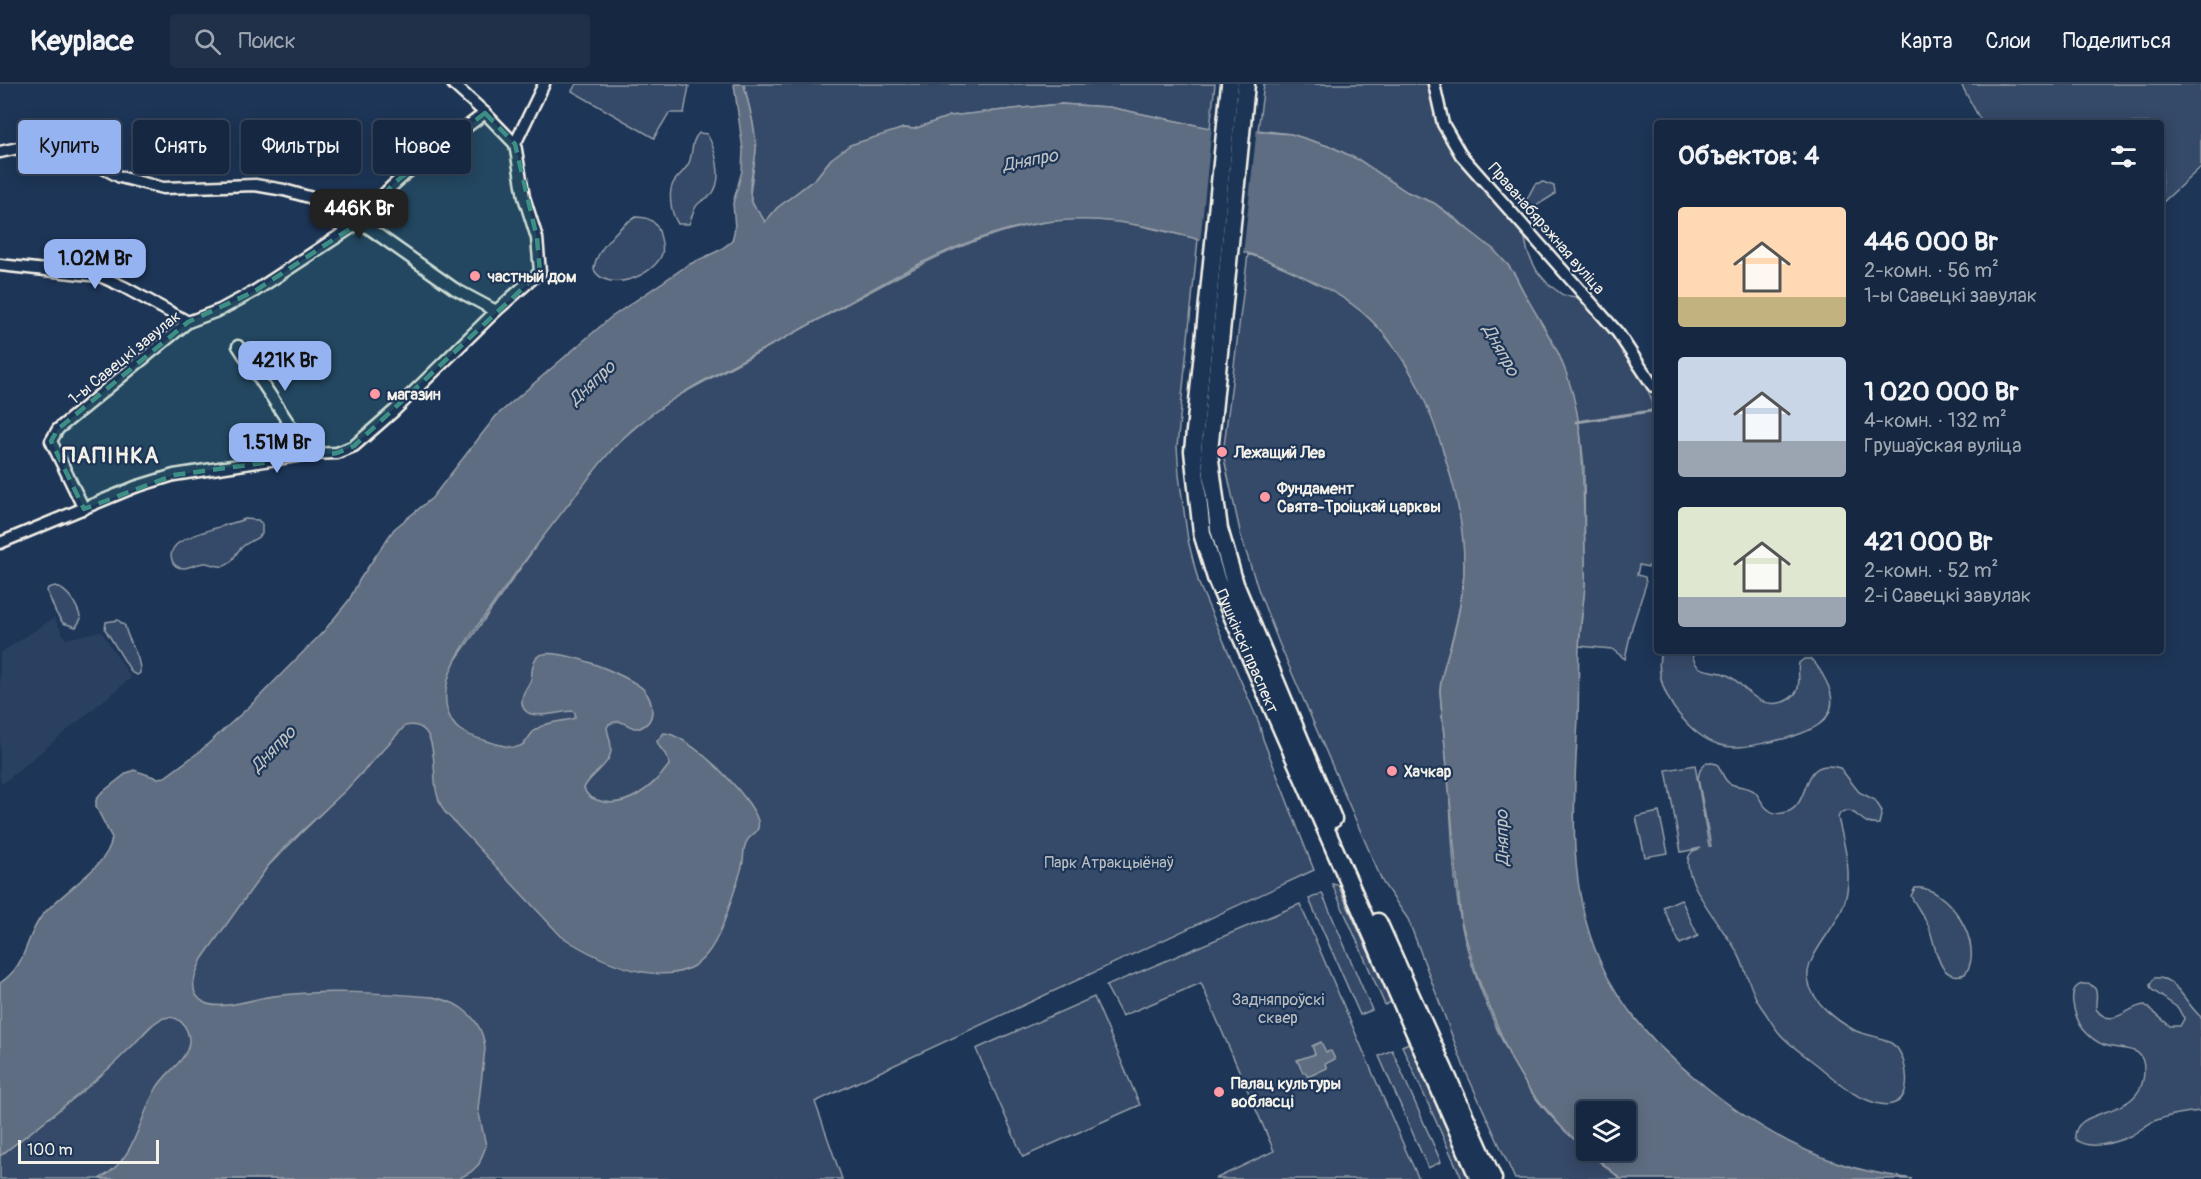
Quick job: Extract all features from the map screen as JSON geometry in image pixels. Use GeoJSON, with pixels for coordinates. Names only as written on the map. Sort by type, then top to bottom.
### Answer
{"type":"FeatureCollection","features":[{"type":"Feature","properties":{"kind":"main road","name":"Пушкінскі праспект"},"geometry":{"type":"LineString","coordinates":[[1230,84],[1201,452],[1202,533],[1216,581],[1479,1179]]}},
{"type":"Feature","properties":{"kind":"main road","name":"Пушкінскі праспект"},"geometry":{"type":"LineString","coordinates":[[1246,84],[1201,452],[1235,584],[1353,867],[1493,1179]]}},
{"type":"Feature","properties":{"kind":"street"},"geometry":{"type":"LineString","coordinates":[[0,543],[135,487],[174,475],[309,454],[337,453],[354,446],[540,272],[537,238],[524,197],[514,144],[453,84]]}},
{"type":"Feature","properties":{"kind":"street"},"geometry":{"type":"LineString","coordinates":[[514,144],[543,84]]}},
{"type":"Feature","properties":{"kind":"street","name":"Праванабярэжная вуліца"},"geometry":{"type":"LineString","coordinates":[[1434,84],[1443,124],[1461,155],[1618,333],[1653,386]]}},
{"type":"Feature","properties":{"kind":"street","name":"1-ы Савецкі завулак"},"geometry":{"type":"LineString","coordinates":[[84,508],[51,441],[58,429],[188,322],[220,310],[255,291],[360,222],[394,183],[485,113]]}},
{"type":"Feature","properties":{"kind":"street"},"geometry":{"type":"LineString","coordinates":[[0,152],[48,145],[88,160],[120,177],[162,188],[238,184],[284,190],[323,201],[360,222],[455,289],[496,311]]}},
{"type":"Feature","properties":{"kind":"street"},"geometry":{"type":"LineString","coordinates":[[0,266],[100,276],[188,322]]}},
{"type":"Feature","properties":{"kind":"street"},"geometry":{"type":"LineString","coordinates":[[238,346],[309,454]]}},
{"type":"Feature","properties":{"kind":"highlighted area"},"geometry":{"type":"Polygon","coordinates":[[[485,113],[515,144],[537,238],[540,272],[354,446],[337,453],[174,475],[84,509],[51,441],[58,429],[188,322],[255,291],[360,222],[394,183],[485,113]]]}},
{"type":"Feature","properties":{"kind":"shaded area"},"geometry":{"type":"Polygon","coordinates":[[[54,618],[66,639],[101,631],[131,678],[2,784],[0,780],[0,653],[54,618]]]}},
{"type":"Feature","properties":{"kind":"green space"},"geometry":{"type":"Polygon","coordinates":[[[576,84],[679,84],[689,86],[684,113],[669,113],[654,138],[572,91],[576,84]]]}},
{"type":"Feature","properties":{"kind":"green space"},"geometry":{"type":"Polygon","coordinates":[[[744,84],[1215,84],[1210,128],[1109,107],[1060,104],[950,116],[914,129],[903,128],[831,159],[816,178],[777,208],[765,223],[752,204],[750,195],[756,149],[744,84]]]}},
{"type":"Feature","properties":{"kind":"green space"},"geometry":{"type":"Polygon","coordinates":[[[1264,84],[1429,84],[1446,141],[1524,234],[1528,253],[1537,271],[1548,284],[1563,295],[1576,297],[1586,303],[1627,350],[1644,379],[1651,398],[1654,424],[1654,559],[1648,567],[1639,565],[1637,575],[1645,577],[1646,584],[1632,627],[1625,659],[1612,649],[1579,646],[1585,584],[1584,467],[1580,430],[1567,378],[1515,275],[1493,249],[1474,236],[1458,220],[1434,203],[1407,192],[1359,160],[1334,148],[1291,134],[1258,130],[1264,84]]]}},
{"type":"Feature","properties":{"kind":"green space"},"geometry":{"type":"Polygon","coordinates":[[[1961,84],[2201,84],[2201,167],[2164,201],[2164,120],[1980,120],[1961,84]]]}},
{"type":"Feature","properties":{"kind":"green space"},"geometry":{"type":"Polygon","coordinates":[[[699,133],[707,134],[713,147],[718,170],[717,185],[711,195],[697,205],[689,224],[678,224],[673,214],[671,189],[689,163],[693,142],[699,133]]]}},
{"type":"Feature","properties":{"kind":"green space"},"geometry":{"type":"Polygon","coordinates":[[[1543,182],[1554,186],[1555,194],[1536,206],[1528,205],[1527,199],[1535,184],[1543,182]]]}},
{"type":"Feature","properties":{"kind":"green space"},"geometry":{"type":"Polygon","coordinates":[[[636,217],[650,220],[655,224],[663,248],[662,254],[650,269],[641,275],[620,281],[609,281],[601,277],[594,270],[598,255],[616,232],[636,217]]]}},
{"type":"Feature","properties":{"kind":"green space","name":"Парк Атракцыёнаў"},"geometry":{"type":"Polygon","coordinates":[[[1080,218],[1124,222],[1198,239],[1177,447],[1188,540],[1199,584],[1259,723],[1263,739],[1314,870],[815,1102],[842,1179],[0,1179],[0,1156],[110,1067],[156,1021],[268,866],[368,767],[450,668],[546,532],[603,459],[622,439],[657,409],[676,397],[927,262],[983,238],[1014,229],[1045,222],[1080,218]]]}},
{"type":"Feature","properties":{"kind":"green space"},"geometry":{"type":"Polygon","coordinates":[[[1248,254],[1307,278],[1349,302],[1384,335],[1405,363],[1423,396],[1450,467],[1463,538],[1464,571],[1461,599],[1440,691],[1456,889],[1466,943],[1481,991],[1502,1040],[1538,1101],[1576,1141],[1576,1161],[1599,1161],[1621,1179],[1515,1179],[1465,1070],[1408,919],[1383,883],[1279,643],[1241,536],[1223,454],[1248,254]]]}},
{"type":"Feature","properties":{"kind":"green space"},"geometry":{"type":"Polygon","coordinates":[[[245,519],[258,520],[262,524],[262,534],[241,547],[227,565],[203,563],[184,568],[173,563],[171,556],[173,548],[182,541],[245,519]]]}},
{"type":"Feature","properties":{"kind":"green space"},"geometry":{"type":"Polygon","coordinates":[[[55,586],[64,591],[75,604],[81,619],[76,627],[63,623],[56,613],[47,591],[48,588],[55,586]]]}},
{"type":"Feature","properties":{"kind":"green space"},"geometry":{"type":"Polygon","coordinates":[[[118,620],[125,626],[138,660],[140,673],[137,675],[132,673],[105,629],[106,622],[118,620]]]}},
{"type":"Feature","properties":{"kind":"green space"},"geometry":{"type":"Polygon","coordinates":[[[1661,654],[1692,654],[1698,667],[1730,676],[1756,698],[1773,704],[1783,702],[1796,693],[1799,684],[1799,663],[1804,659],[1811,659],[1818,666],[1826,681],[1831,696],[1831,708],[1818,725],[1795,736],[1745,746],[1720,745],[1694,730],[1674,708],[1662,681],[1661,654]]]}},
{"type":"Feature","properties":{"kind":"green space"},"geometry":{"type":"Polygon","coordinates":[[[1707,762],[1717,764],[1729,783],[1749,788],[1755,792],[1765,806],[1775,813],[1787,812],[1795,807],[1812,774],[1827,766],[1840,768],[1859,792],[1875,800],[1882,811],[1879,824],[1867,822],[1850,811],[1840,813],[1838,818],[1846,851],[1848,874],[1846,896],[1839,916],[1811,962],[1808,979],[1819,1003],[1833,1016],[1856,1031],[1883,1039],[1897,1048],[1904,1061],[1907,1079],[1903,1095],[1892,1104],[1879,1104],[1848,1090],[1784,1039],[1758,1001],[1740,957],[1703,901],[1689,871],[1688,859],[1693,851],[1701,848],[1681,852],[1666,770],[1695,765],[1709,846],[1711,846],[1698,778],[1700,770],[1707,762]]]}},
{"type":"Feature","properties":{"kind":"green space"},"geometry":{"type":"Polygon","coordinates":[[[1659,812],[1668,853],[1645,857],[1636,817],[1659,812]]]}},
{"type":"Feature","properties":{"kind":"green space"},"geometry":{"type":"Polygon","coordinates":[[[1332,884],[1338,885],[1391,1002],[1385,1005],[1332,884]]]}},
{"type":"Feature","properties":{"kind":"green space"},"geometry":{"type":"Polygon","coordinates":[[[1915,888],[1927,889],[1939,896],[1951,906],[1960,919],[1971,948],[1970,962],[1965,974],[1948,973],[1943,967],[1928,925],[1911,896],[1915,888]]]}},
{"type":"Feature","properties":{"kind":"green space"},"geometry":{"type":"Polygon","coordinates":[[[1322,893],[1372,1010],[1360,1015],[1309,899],[1322,893]]]}},
{"type":"Feature","properties":{"kind":"green space"},"geometry":{"type":"Polygon","coordinates":[[[1681,899],[1698,936],[1680,944],[1663,907],[1681,899]]]}},
{"type":"Feature","properties":{"kind":"green space","name":"Задняпроўскі сквер"},"geometry":{"type":"Polygon","coordinates":[[[1300,904],[1419,1179],[1215,1179],[1274,1151],[1201,983],[1122,1016],[1106,986],[1300,904]]]}},
{"type":"Feature","properties":{"kind":"green space"},"geometry":{"type":"Polygon","coordinates":[[[2154,978],[2169,981],[2201,1017],[2201,1111],[2160,1119],[2117,1141],[2094,1145],[2080,1143],[2075,1139],[2077,1128],[2084,1121],[2132,1099],[2140,1088],[2144,1072],[2141,1056],[2137,1052],[2104,1045],[2083,1029],[2074,1010],[2075,989],[2079,985],[2086,984],[2094,987],[2097,995],[2096,1009],[2108,1018],[2145,1005],[2170,1026],[2180,1026],[2184,1019],[2178,1008],[2151,989],[2150,985],[2154,978]]]}},
{"type":"Feature","properties":{"kind":"green space"},"geometry":{"type":"Polygon","coordinates":[[[1094,997],[1140,1105],[1023,1157],[976,1049],[1094,997]]]}},
{"type":"Feature","properties":{"kind":"green space"},"geometry":{"type":"Polygon","coordinates":[[[1411,1042],[1471,1179],[1462,1179],[1402,1046],[1411,1042]]]}},
{"type":"Feature","properties":{"kind":"green space"},"geometry":{"type":"Polygon","coordinates":[[[1392,1050],[1441,1162],[1428,1168],[1379,1056],[1392,1050]]]}},
{"type":"Feature","properties":{"kind":"water","name":"Дняпро"},"geometry":{"type":"Polygon","coordinates":[[[734,84],[744,84],[755,132],[756,148],[750,193],[753,205],[765,222],[777,208],[816,178],[831,159],[850,145],[904,128],[914,129],[950,116],[1060,104],[1109,107],[1210,128],[1291,134],[1334,148],[1359,160],[1407,192],[1434,203],[1493,249],[1515,275],[1555,347],[1570,384],[1579,423],[1585,586],[1579,647],[1575,840],[1581,901],[1588,930],[1599,959],[1617,993],[1653,1039],[1680,1066],[1746,1117],[1802,1149],[1822,1157],[1859,1169],[1912,1179],[1621,1179],[1600,1161],[1636,1161],[1636,1101],[1576,1101],[1576,1140],[1528,1088],[1511,1059],[1477,976],[1461,921],[1440,691],[1461,599],[1464,573],[1462,531],[1447,464],[1432,419],[1413,376],[1387,337],[1371,320],[1342,297],[1299,275],[1255,256],[1208,242],[1152,228],[1097,220],[1040,223],[1010,229],[954,248],[899,274],[681,394],[660,408],[620,441],[600,463],[515,573],[460,653],[448,680],[446,695],[450,718],[455,726],[464,733],[505,746],[520,746],[539,727],[575,718],[575,713],[572,711],[541,715],[527,712],[523,708],[522,697],[531,679],[533,664],[537,657],[545,654],[558,654],[591,663],[624,677],[644,690],[651,705],[650,719],[640,728],[634,728],[619,721],[609,724],[607,728],[611,745],[610,754],[584,788],[592,798],[608,803],[618,802],[638,794],[655,781],[669,765],[657,741],[664,733],[675,736],[703,755],[744,797],[758,821],[758,829],[745,845],[743,864],[717,938],[707,954],[692,967],[675,973],[655,974],[635,970],[594,955],[561,936],[444,811],[436,792],[432,747],[424,730],[416,726],[405,726],[345,791],[286,846],[268,866],[202,959],[195,977],[194,989],[199,999],[212,1005],[229,1005],[293,994],[353,992],[433,997],[453,1003],[469,1014],[480,1029],[485,1049],[478,1109],[486,1146],[479,1164],[471,1172],[458,1179],[99,1179],[121,1162],[156,1089],[187,1050],[189,1038],[185,1026],[170,1017],[155,1023],[99,1077],[0,1156],[0,983],[9,976],[21,960],[41,917],[93,870],[109,849],[112,838],[96,807],[96,800],[100,794],[134,770],[157,778],[165,777],[199,752],[251,705],[324,631],[349,600],[360,579],[394,529],[432,498],[496,416],[610,318],[688,265],[720,250],[732,241],[735,228],[733,203],[742,171],[743,150],[734,84]]]}},
{"type":"Feature","properties":{"kind":"water"},"geometry":{"type":"Polygon","coordinates":[[[1321,1042],[1326,1052],[1331,1051],[1335,1059],[1325,1064],[1327,1068],[1308,1077],[1305,1072],[1303,1073],[1297,1060],[1315,1054],[1312,1046],[1321,1042]]]}},
{"type":"Feature","properties":{"kind":"pier"},"geometry":{"type":"Polygon","coordinates":[[[1212,125],[1257,127],[1243,255],[1200,243],[1212,125]]]}},
{"type":"Feature","properties":{"kind":"waterway"},"geometry":{"type":"LineString","coordinates":[[1576,422],[1654,411]]}},
{"type":"Feature","properties":{"kind":"place","name":"частный дом"},"geometry":{"type":"Point","coordinates":[475,276]}},
{"type":"Feature","properties":{"kind":"place","name":"магазин"},"geometry":{"type":"Point","coordinates":[375,394]}},
{"type":"Feature","properties":{"kind":"place","name":"Лежащий Лев"},"geometry":{"type":"Point","coordinates":[1222,452]}},
{"type":"Feature","properties":{"kind":"place","name":"Фундамент Свята-Троіцкай царквы"},"geometry":{"type":"Point","coordinates":[1265,497]}},
{"type":"Feature","properties":{"kind":"place","name":"Хачкар"},"geometry":{"type":"Point","coordinates":[1392,771]}},
{"type":"Feature","properties":{"kind":"place","name":"Палац культуры вобласці"},"geometry":{"type":"Point","coordinates":[1219,1092]}},
{"type":"Feature","properties":{"kind":"district","name":"ПАПІНКА"},"geometry":{"type":"Point","coordinates":[111,455]}}]}
